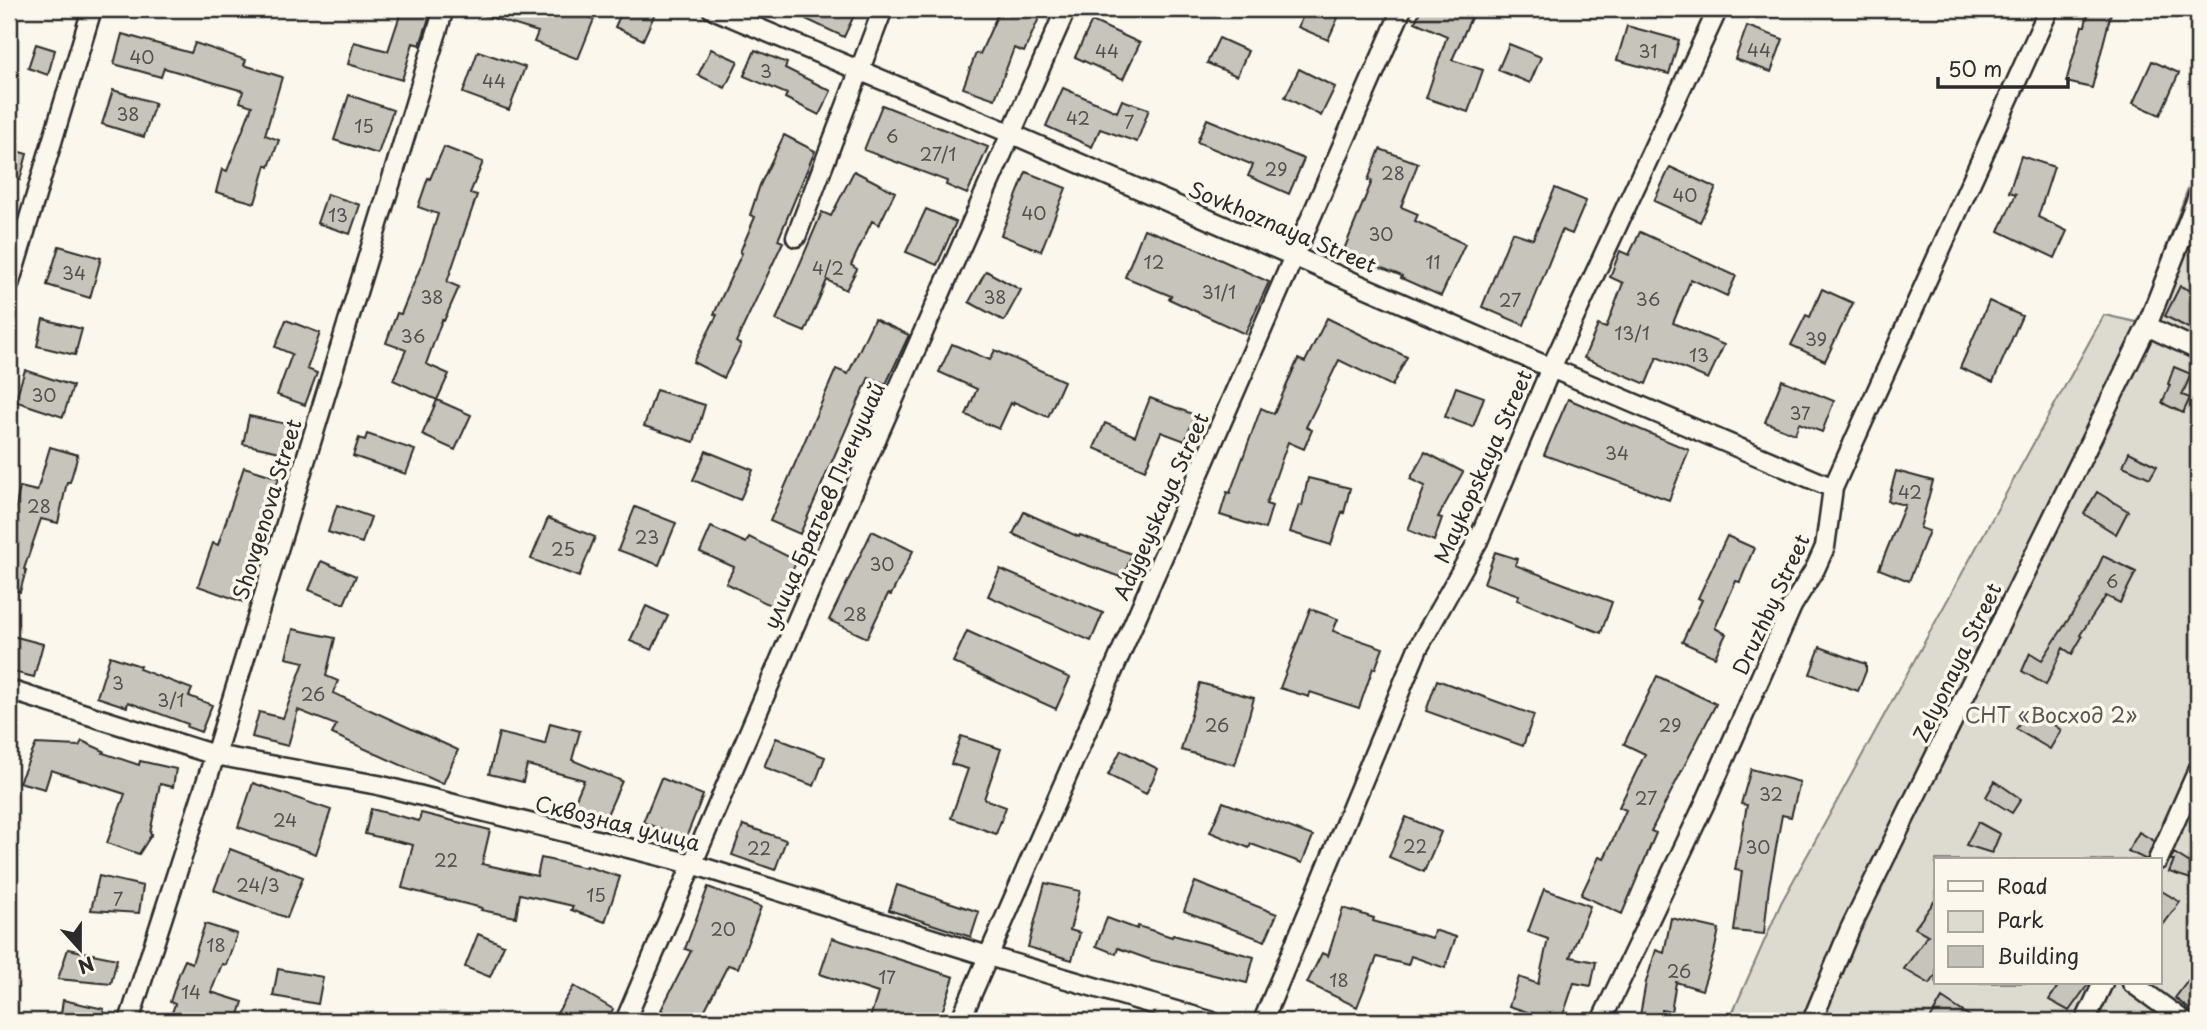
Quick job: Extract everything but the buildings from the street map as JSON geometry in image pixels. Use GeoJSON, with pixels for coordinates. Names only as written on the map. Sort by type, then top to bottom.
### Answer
{"type":"FeatureCollection","features":[{"type":"Feature","properties":{"kind":"street"},"geometry":{"type":"LineString","coordinates":[[9,285],[92,9]]}},
{"type":"Feature","properties":{"kind":"street","name":"Shovgenova Street"},"geometry":{"type":"LineString","coordinates":[[129,1021],[215,755],[444,9]]}},
{"type":"Feature","properties":{"kind":"street","name":"Sovkhoznaya Street"},"geometry":{"type":"LineString","coordinates":[[712,9],[1012,134],[1833,488]]}},
{"type":"Feature","properties":{"kind":"street"},"geometry":{"type":"LineString","coordinates":[[796,237],[883,9]]}},
{"type":"Feature","properties":{"kind":"street","name":"улица Братьев Пченушай"},"geometry":{"type":"LineString","coordinates":[[625,1021],[825,555],[1066,9]]}},
{"type":"Feature","properties":{"kind":"street","name":"Adygeyskaya Street"},"geometry":{"type":"LineString","coordinates":[[960,1021],[1402,9]]}},
{"type":"Feature","properties":{"kind":"street","name":"Maykopskaya Street"},"geometry":{"type":"LineString","coordinates":[[1263,1021],[1418,648],[1478,541],[1551,368],[1718,9]]}},
{"type":"Feature","properties":{"kind":"street","name":"Druzhby Street"},"geometry":{"type":"LineString","coordinates":[[1601,1021],[1705,803],[1792,606],[1825,547],[1833,488],[2049,9]]}},
{"type":"Feature","properties":{"kind":"street","name":"Zelyonaya Street"},"geometry":{"type":"LineString","coordinates":[[1812,1021],[1850,929],[2147,326],[2198,196]]}},
{"type":"Feature","properties":{"kind":"street"},"geometry":{"type":"LineString","coordinates":[[2147,326],[2198,350]]}},
{"type":"Feature","properties":{"kind":"street","name":"Сквозная улица"},"geometry":{"type":"LineString","coordinates":[[9,690],[215,755],[378,785],[692,864],[988,956],[1210,1021]]}},
{"type":"Feature","properties":{"kind":"street"},"geometry":{"type":"LineString","coordinates":[[2159,858],[2198,770]]}},
{"type":"Feature","properties":{"kind":"street"},"geometry":{"type":"LineString","coordinates":[[2085,1021],[2103,984]]}},
{"type":"Feature","properties":{"kind":"street"},"geometry":{"type":"LineString","coordinates":[[2133,984],[2184,1021]]}},
{"type":"Feature","properties":{"kind":"green space","name":"СНТ «Восход 2»"},"geometry":{"type":"Polygon","coordinates":[[[2198,161],[2198,1021],[1729,1021],[1781,903],[2104,315],[2136,322],[2143,310],[2198,161]]]}}]}
